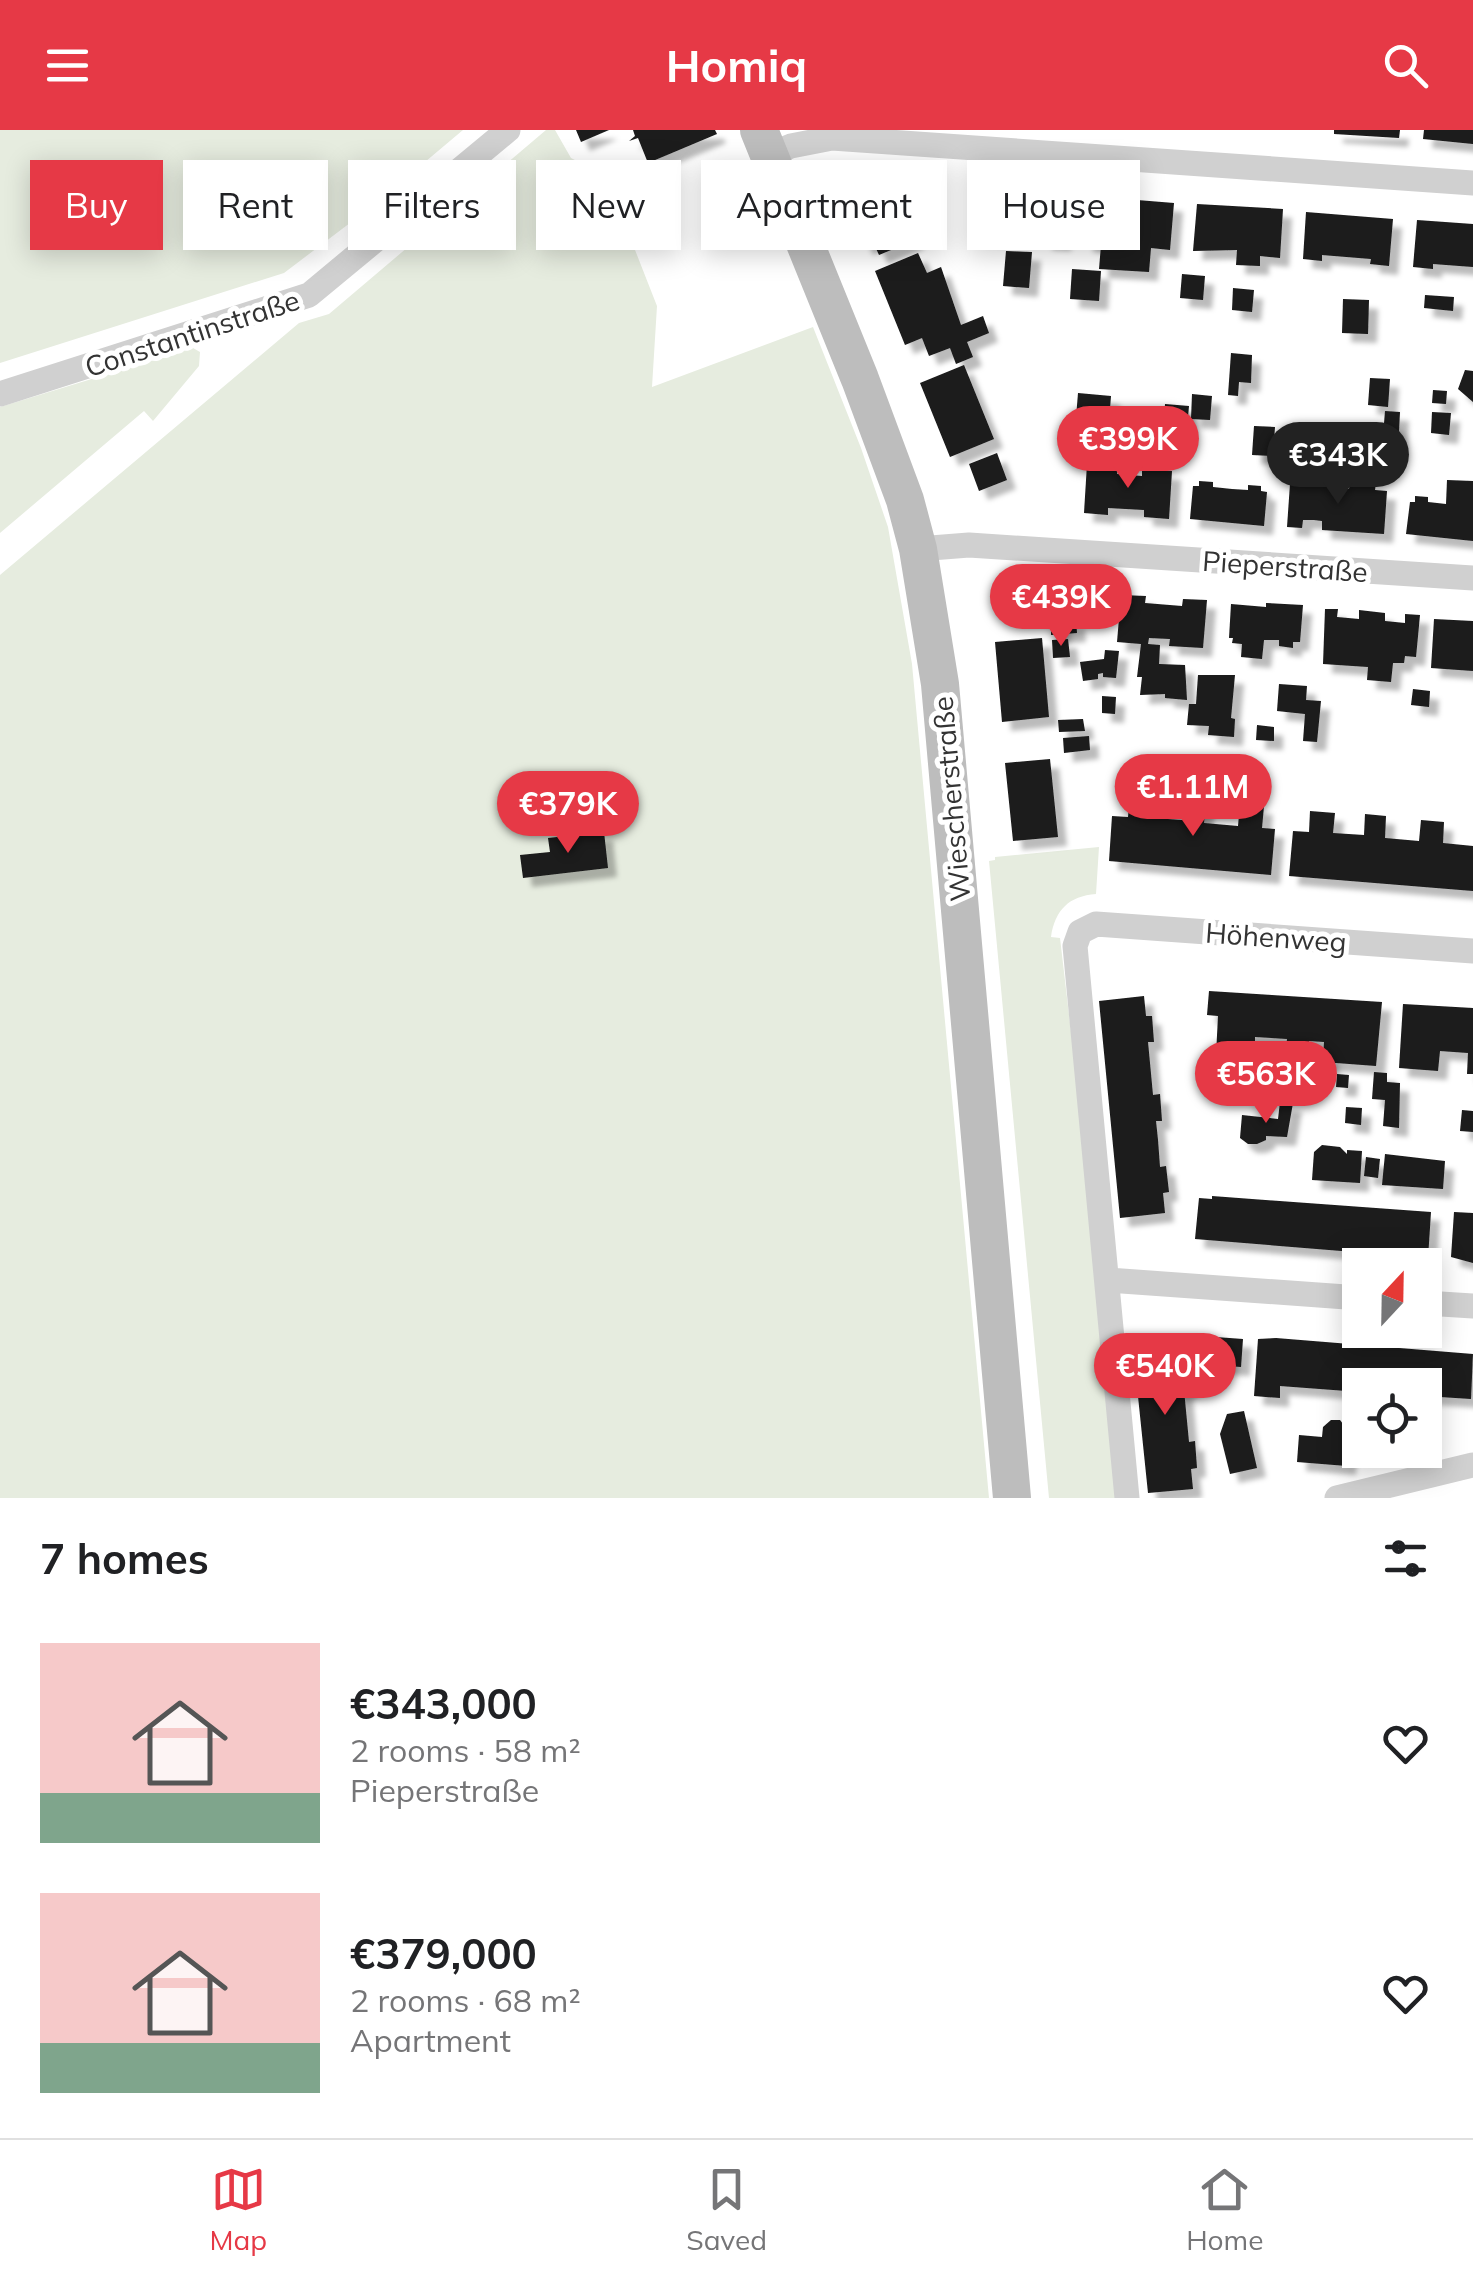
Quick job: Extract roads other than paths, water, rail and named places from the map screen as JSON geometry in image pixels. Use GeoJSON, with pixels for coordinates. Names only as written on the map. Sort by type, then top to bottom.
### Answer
{"type":"FeatureCollection","features":[{"type":"Feature","properties":{"kind":"main road","name":"Wiescherstraße"},"geometry":{"type":"LineString","coordinates":[[764,142],[866,396],[905,500],[918,549],[942,703],[1012,1498]]}},
{"type":"Feature","properties":{"kind":"street","name":"Constantinstraße"},"geometry":{"type":"LineString","coordinates":[[0,394],[309,296],[508,130]]}},
{"type":"Feature","properties":{"kind":"street"},"geometry":{"type":"LineString","coordinates":[[764,142],[791,146],[832,138],[1473,182]]}},
{"type":"Feature","properties":{"kind":"street","name":"Pieperstraße"},"geometry":{"type":"LineString","coordinates":[[918,549],[969,546],[1473,578]]}},
{"type":"Feature","properties":{"kind":"street","name":"Höhenweg"},"geometry":{"type":"LineString","coordinates":[[1108,1280],[1075,946],[1080,932],[1096,924],[1473,952]]}},
{"type":"Feature","properties":{"kind":"street"},"geometry":{"type":"LineString","coordinates":[[1127,1498],[1108,1280],[1342,1297]]}},
{"type":"Feature","properties":{"kind":"street"},"geometry":{"type":"LineString","coordinates":[[1442,1304],[1473,1306]]}},
{"type":"Feature","properties":{"kind":"street"},"geometry":{"type":"LineString","coordinates":[[1337,1498],[1473,1466]]}}]}
